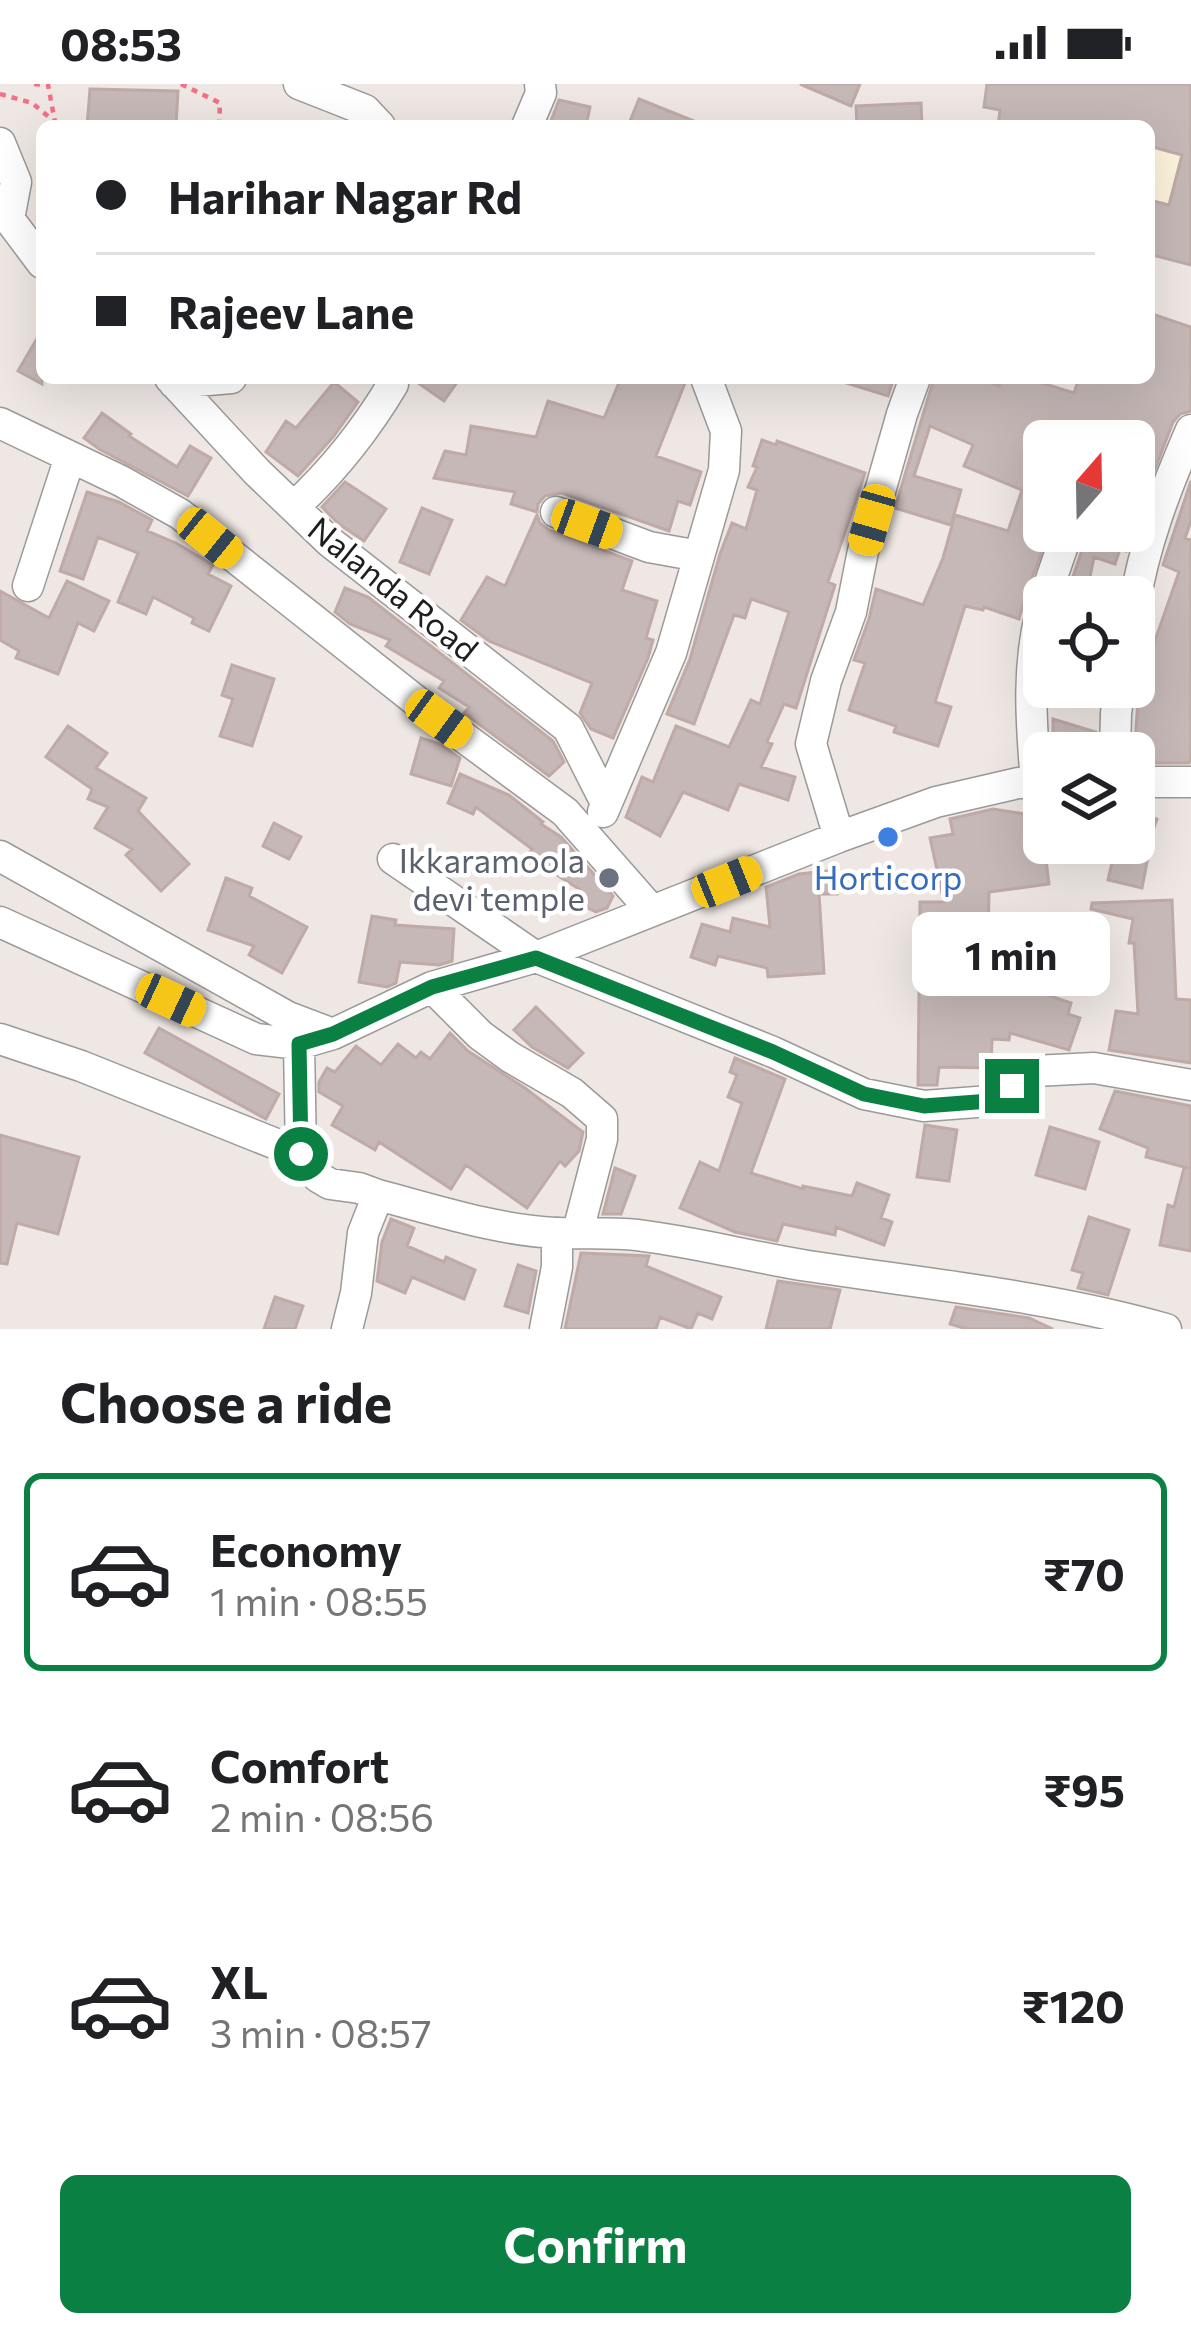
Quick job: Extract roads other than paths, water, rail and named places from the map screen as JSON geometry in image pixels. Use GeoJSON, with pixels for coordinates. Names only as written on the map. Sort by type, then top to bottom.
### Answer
{"type":"FeatureCollection","features":[{"type":"Feature","properties":{"kind":"street"},"geometry":{"type":"LineString","coordinates":[[299,84],[365,110],[374,120]]}},
{"type":"Feature","properties":{"kind":"street"},"geometry":{"type":"LineString","coordinates":[[530,120],[540,84]]}},
{"type":"Feature","properties":{"kind":"street"},"geometry":{"type":"LineString","coordinates":[[0,143],[16,182],[9,220],[36,255]]}},
{"type":"Feature","properties":{"kind":"street","name":"Nalanda Road"},"geometry":{"type":"LineString","coordinates":[[175,384],[330,542],[568,728],[606,803]]}},
{"type":"Feature","properties":{"kind":"street"},"geometry":{"type":"LineString","coordinates":[[293,507],[365,430],[393,384]]}},
{"type":"Feature","properties":{"kind":"street"},"geometry":{"type":"LineString","coordinates":[[592,840],[671,652],[724,470],[726,431],[708,384]]}},
{"type":"Feature","properties":{"kind":"street"},"geometry":{"type":"LineString","coordinates":[[839,837],[811,744],[913,384]]}},
{"type":"Feature","properties":{"kind":"street"},"geometry":{"type":"LineString","coordinates":[[0,423],[180,514],[565,812],[652,911]]}},
{"type":"Feature","properties":{"kind":"street"},"geometry":{"type":"LineString","coordinates":[[1139,576],[1159,503],[1191,430]]}},
{"type":"Feature","properties":{"kind":"street"},"geometry":{"type":"LineString","coordinates":[[28,586],[70,457]]}},
{"type":"Feature","properties":{"kind":"street"},"geometry":{"type":"LineString","coordinates":[[556,512],[650,547],[699,556]]}},
{"type":"Feature","properties":{"kind":"street"},"geometry":{"type":"LineString","coordinates":[[1155,782],[1191,782]]}},
{"type":"Feature","properties":{"kind":"street"},"geometry":{"type":"LineString","coordinates":[[0,922],[256,1040],[299,1044],[333,1034],[432,987],[536,958],[936,802],[1023,783]]}},
{"type":"Feature","properties":{"kind":"street"},"geometry":{"type":"LineString","coordinates":[[0,856],[288,1017],[333,1034]]}},
{"type":"Feature","properties":{"kind":"street"},"geometry":{"type":"LineString","coordinates":[[393,859],[536,958],[773,1052],[864,1094],[924,1106],[990,1101],[1034,1071],[1094,1068],[1191,1085]]}},
{"type":"Feature","properties":{"kind":"street"},"geometry":{"type":"LineString","coordinates":[[432,987],[480,1035],[572,1093],[602,1119],[602,1139],[557,1267],[545,1329]]}},
{"type":"Feature","properties":{"kind":"street"},"geometry":{"type":"LineString","coordinates":[[0,1039],[81,1066],[301,1154],[318,1177],[330,1184],[505,1226],[638,1235],[998,1294],[1166,1329]]}},
{"type":"Feature","properties":{"kind":"street"},"geometry":{"type":"LineString","coordinates":[[299,1044],[301,1154]]}},
{"type":"Feature","properties":{"kind":"street"},"geometry":{"type":"LineString","coordinates":[[353,1325],[363,1233],[378,1195]]}},
{"type":"Feature","properties":{"kind":"place","name":"Horticorp"},"geometry":{"type":"Point","coordinates":[888,837]}},
{"type":"Feature","properties":{"kind":"place","name":"Ikkaramoola devi temple"},"geometry":{"type":"Point","coordinates":[609,878]}}]}
